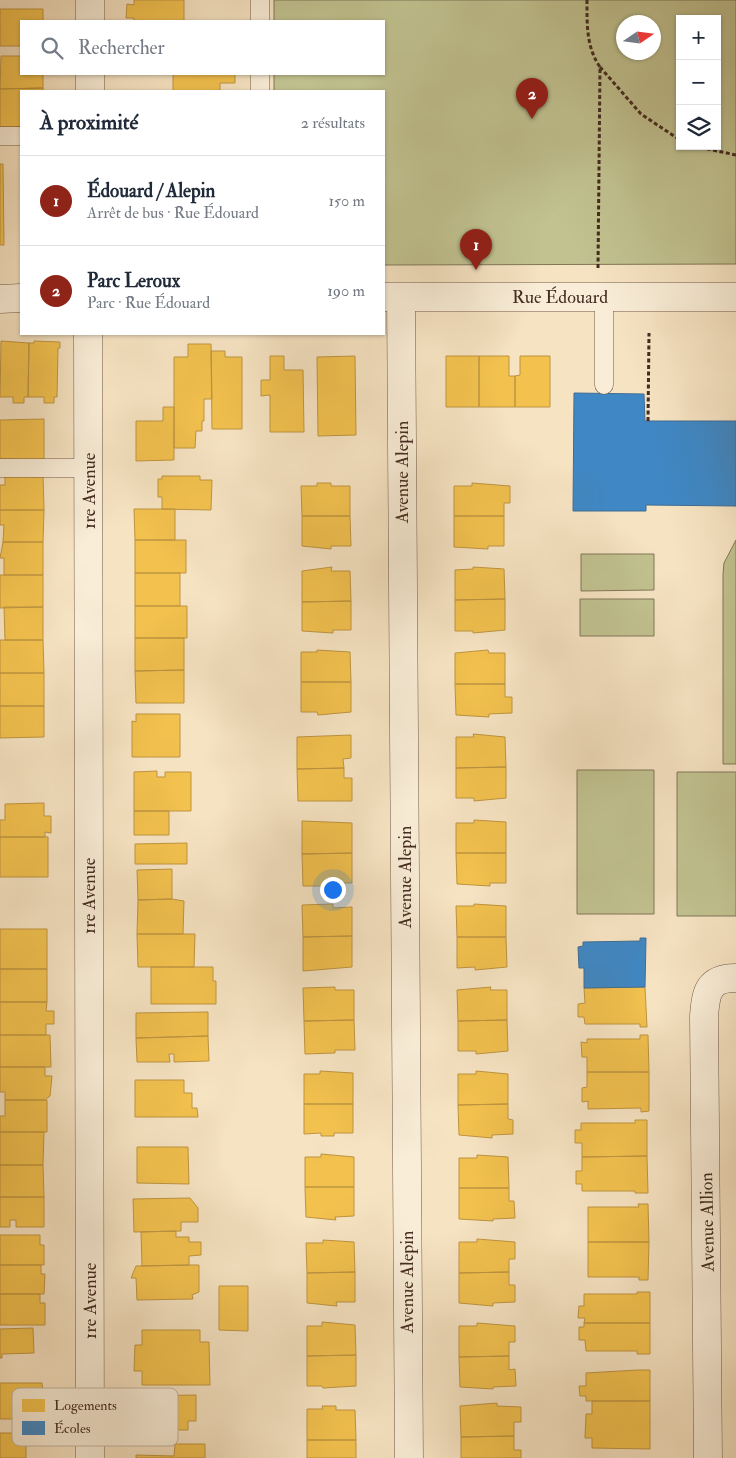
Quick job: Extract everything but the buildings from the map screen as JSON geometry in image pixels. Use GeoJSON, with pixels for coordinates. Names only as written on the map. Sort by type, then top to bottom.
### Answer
{"type":"FeatureCollection","features":[{"type":"Feature","properties":{"kind":"street"},"geometry":{"type":"LineString","coordinates":[[90,0],[90,20]]}},
{"type":"Feature","properties":{"kind":"street"},"geometry":{"type":"LineString","coordinates":[[90,75],[90,90]]}},
{"type":"Feature","properties":{"kind":"street","name":"Rue Édouard"},"geometry":{"type":"LineString","coordinates":[[393,297],[736,297]]}},
{"type":"Feature","properties":{"kind":"street","name":"Avenue Alepin"},"geometry":{"type":"LineString","coordinates":[[393,297],[408,1458]]}},
{"type":"Feature","properties":{"kind":"street"},"geometry":{"type":"LineString","coordinates":[[0,298],[20,298]]}},
{"type":"Feature","properties":{"kind":"street","name":"1re Avenue"},"geometry":{"type":"LineString","coordinates":[[88,335],[90,1388]]}},
{"type":"Feature","properties":{"kind":"street","name":"Avenue Allion"},"geometry":{"type":"LineString","coordinates":[[708,1458],[704,1016],[705,999],[710,987],[720,980],[736,978]]}},
{"type":"Feature","properties":{"kind":"lane"},"geometry":{"type":"LineString","coordinates":[[260,0],[260,20]]}},
{"type":"Feature","properties":{"kind":"lane"},"geometry":{"type":"LineString","coordinates":[[260,75],[260,90]]}},
{"type":"Feature","properties":{"kind":"lane"},"geometry":{"type":"LineString","coordinates":[[0,136],[20,136]]}},
{"type":"Feature","properties":{"kind":"lane"},"geometry":{"type":"LineString","coordinates":[[604,298],[604,385]]}},
{"type":"Feature","properties":{"kind":"lane"},"geometry":{"type":"LineString","coordinates":[[0,468],[89,468]]}},
{"type":"Feature","properties":{"kind":"path"},"geometry":{"type":"LineString","coordinates":[[587,0],[587,27],[592,56],[641,114],[676,137]]}},
{"type":"Feature","properties":{"kind":"path"},"geometry":{"type":"LineString","coordinates":[[598,268],[600,67]]}},
{"type":"Feature","properties":{"kind":"path"},"geometry":{"type":"LineString","coordinates":[[713,150],[736,155]]}},
{"type":"Feature","properties":{"kind":"path"},"geometry":{"type":"LineString","coordinates":[[648,421],[649,333]]}},
{"type":"Feature","properties":{"kind":"green space"},"geometry":{"type":"Polygon","coordinates":[[[274,0],[736,0],[736,264],[385,265],[385,90],[274,90],[274,75],[385,75],[385,20],[274,20],[274,0]]]}},
{"type":"Feature","properties":{"kind":"green space"},"geometry":{"type":"Polygon","coordinates":[[[736,540],[736,764],[723,764],[723,574],[724,563],[736,540]]]}},
{"type":"Feature","properties":{"kind":"green space"},"geometry":{"type":"Polygon","coordinates":[[[581,554],[654,554],[654,590],[581,591],[581,554]]]}},
{"type":"Feature","properties":{"kind":"green space"},"geometry":{"type":"Polygon","coordinates":[[[580,599],[654,599],[654,636],[580,636],[580,599]]]}},
{"type":"Feature","properties":{"kind":"green space"},"geometry":{"type":"Polygon","coordinates":[[[577,770],[654,770],[654,914],[577,914],[577,770]]]}},
{"type":"Feature","properties":{"kind":"green space"},"geometry":{"type":"Polygon","coordinates":[[[677,772],[736,772],[736,916],[677,916],[677,772]]]}},
{"type":"Feature","properties":{"kind":"place","name":"Parc Leroux"},"geometry":{"type":"Point","coordinates":[532,119]}},
{"type":"Feature","properties":{"kind":"place","name":"Édouard / Alepin"},"geometry":{"type":"Point","coordinates":[476,270]}}]}
